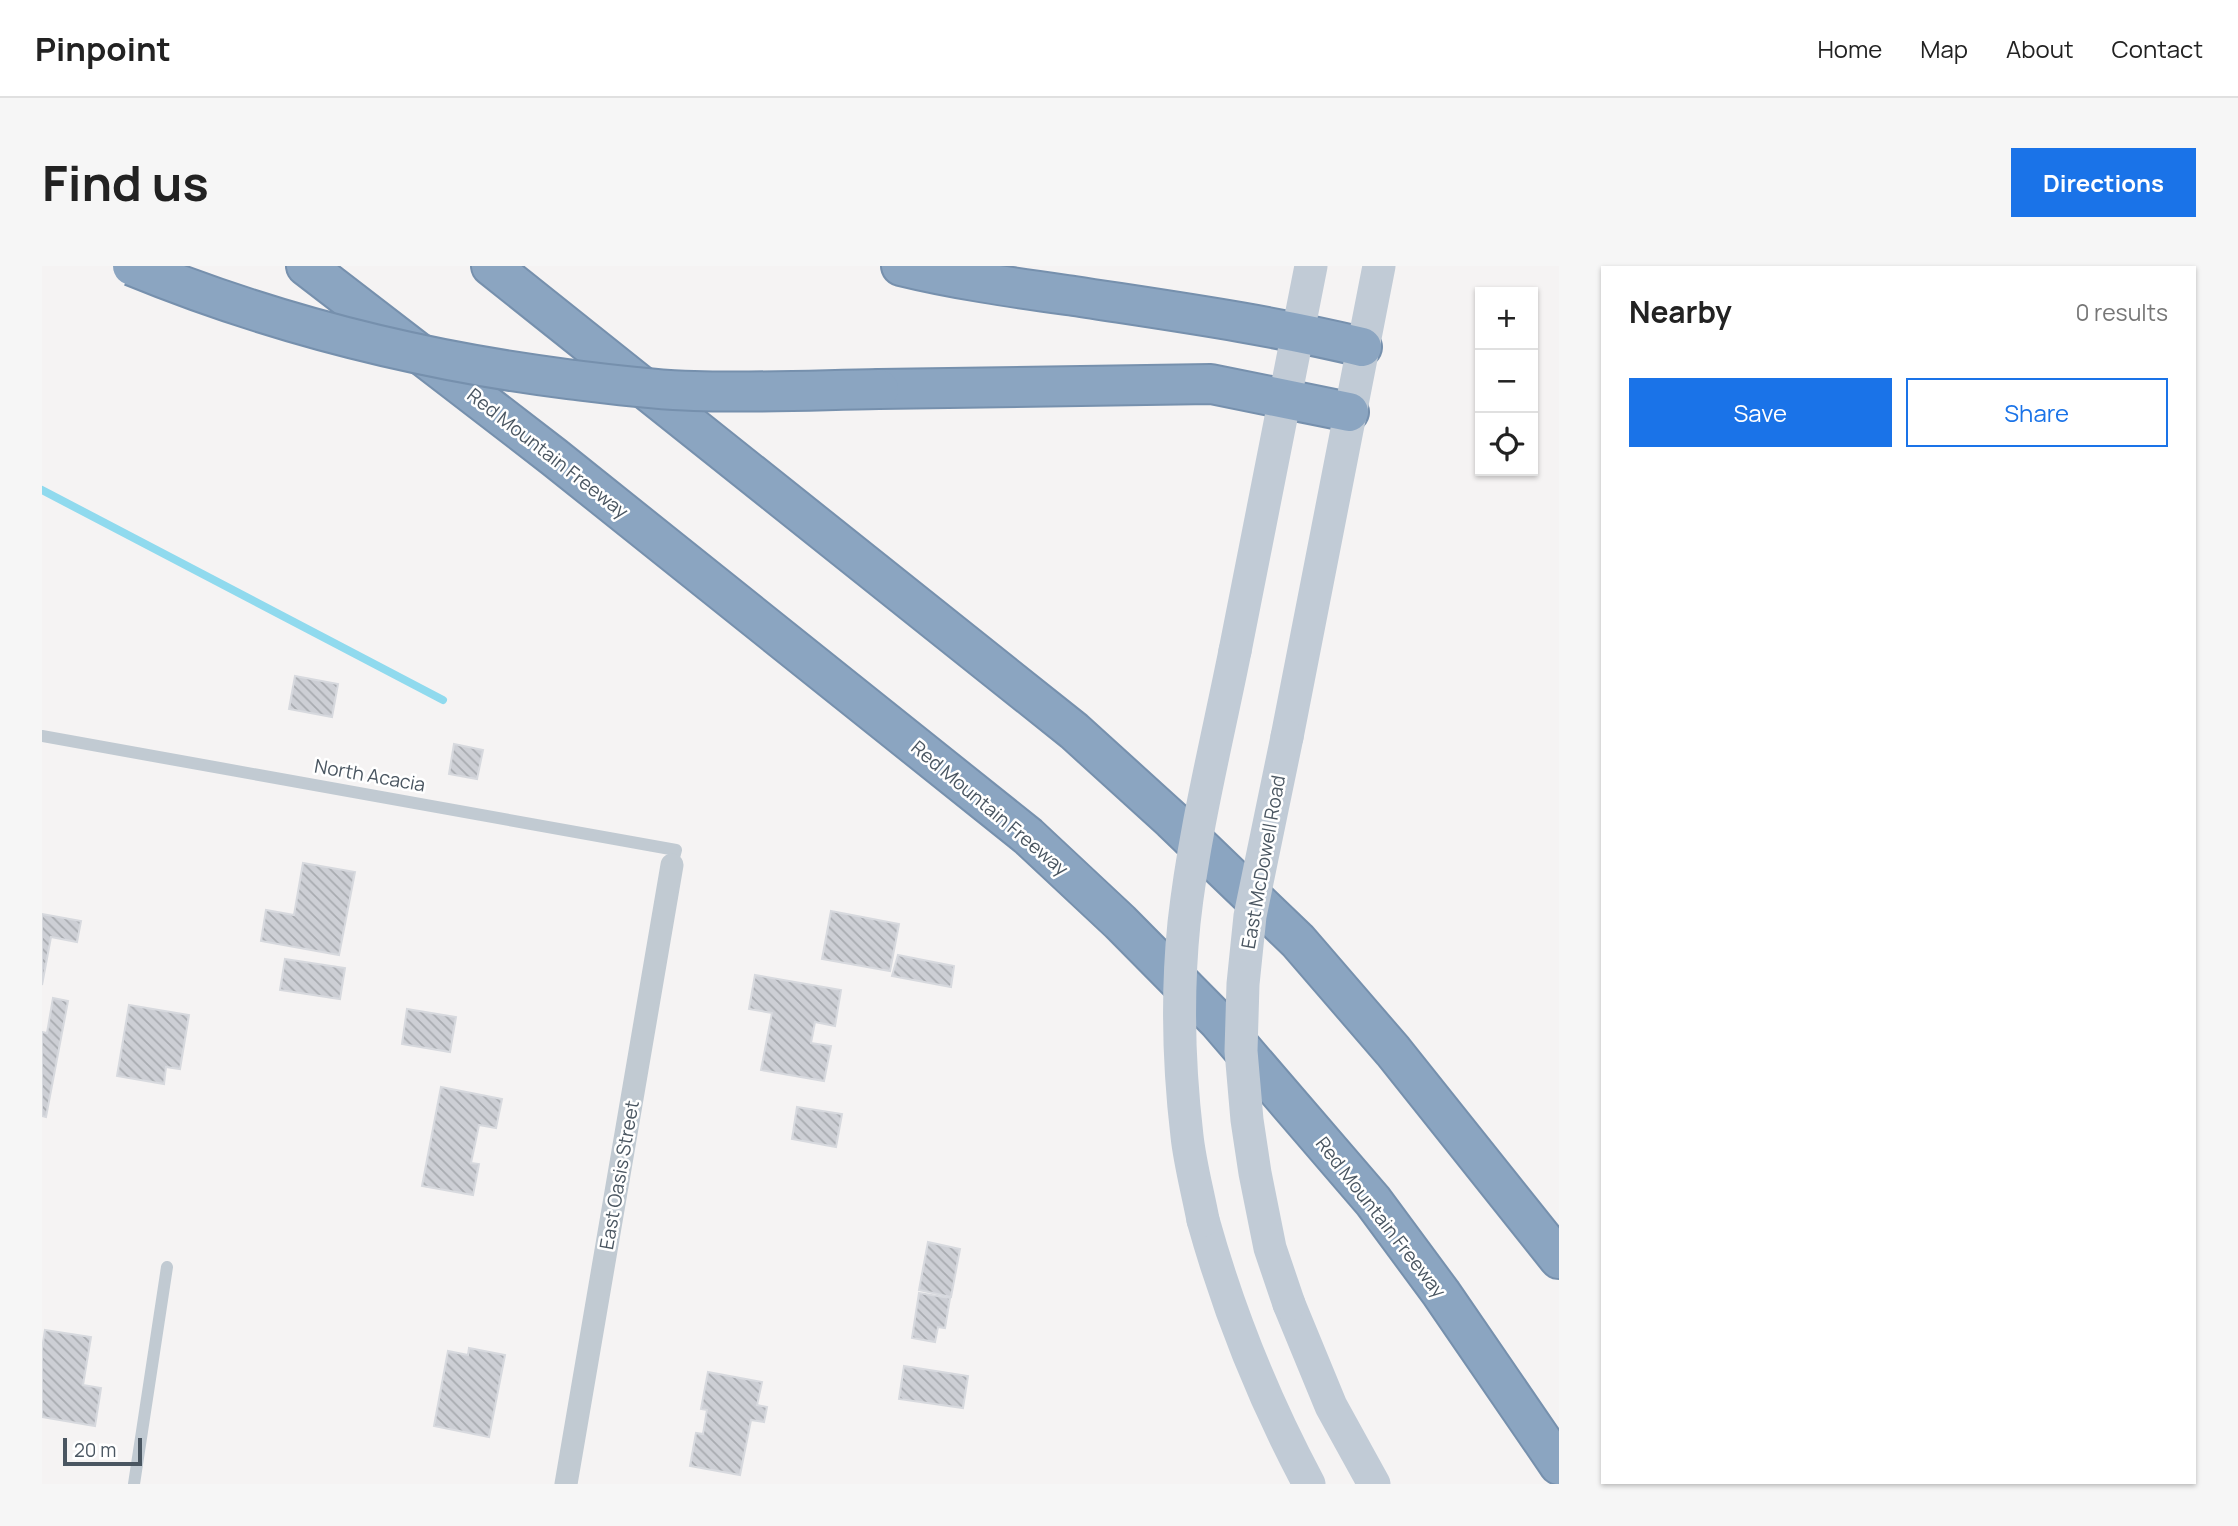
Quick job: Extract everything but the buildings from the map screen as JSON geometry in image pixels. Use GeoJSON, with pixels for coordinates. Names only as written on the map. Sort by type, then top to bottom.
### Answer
{"type":"FeatureCollection","features":[{"type":"Feature","properties":{"kind":"highway"},"geometry":{"type":"LineString","coordinates":[[132,266],[268,316],[363,341],[446,360],[617,385],[693,391],[1211,384],[1349,412]]}},
{"type":"Feature","properties":{"kind":"highway","name":"Red Mountain Freeway"},"geometry":{"type":"LineString","coordinates":[[306,266],[554,457],[1018,828],[1120,922],[1219,1022],[1373,1202],[1441,1293],[1559,1465]]}},
{"type":"Feature","properties":{"kind":"highway"},"geometry":{"type":"LineString","coordinates":[[491,266],[1074,731],[1172,820],[1297,941],[1393,1051],[1559,1259]]}},
{"type":"Feature","properties":{"kind":"highway"},"geometry":{"type":"LineString","coordinates":[[901,266],[1030,290],[1298,332],[1363,347]]}},
{"type":"Feature","properties":{"kind":"main road"},"geometry":{"type":"LineString","coordinates":[[1309,1484],[1247,1356],[1203,1220],[1187,1138],[1181,1049],[1181,975],[1184,924],[1194,855],[1311,266]]}},
{"type":"Feature","properties":{"kind":"main road","name":"East McDowell Road"},"geometry":{"type":"LineString","coordinates":[[1374,1484],[1331,1406],[1289,1304],[1270,1248],[1247,1120],[1241,1051],[1243,984],[1250,916],[1379,266]]}},
{"type":"Feature","properties":{"kind":"street","name":"East Oasis Street"},"geometry":{"type":"LineString","coordinates":[[566,1484],[672,865]]}},
{"type":"Feature","properties":{"kind":"lane","name":"North Acacia"},"geometry":{"type":"LineString","coordinates":[[42,736],[676,850],[672,865]]}},
{"type":"Feature","properties":{"kind":"lane"},"geometry":{"type":"LineString","coordinates":[[134,1484],[167,1266]]}},
{"type":"Feature","properties":{"kind":"waterway"},"geometry":{"type":"LineString","coordinates":[[42,490],[443,700]]}}]}
